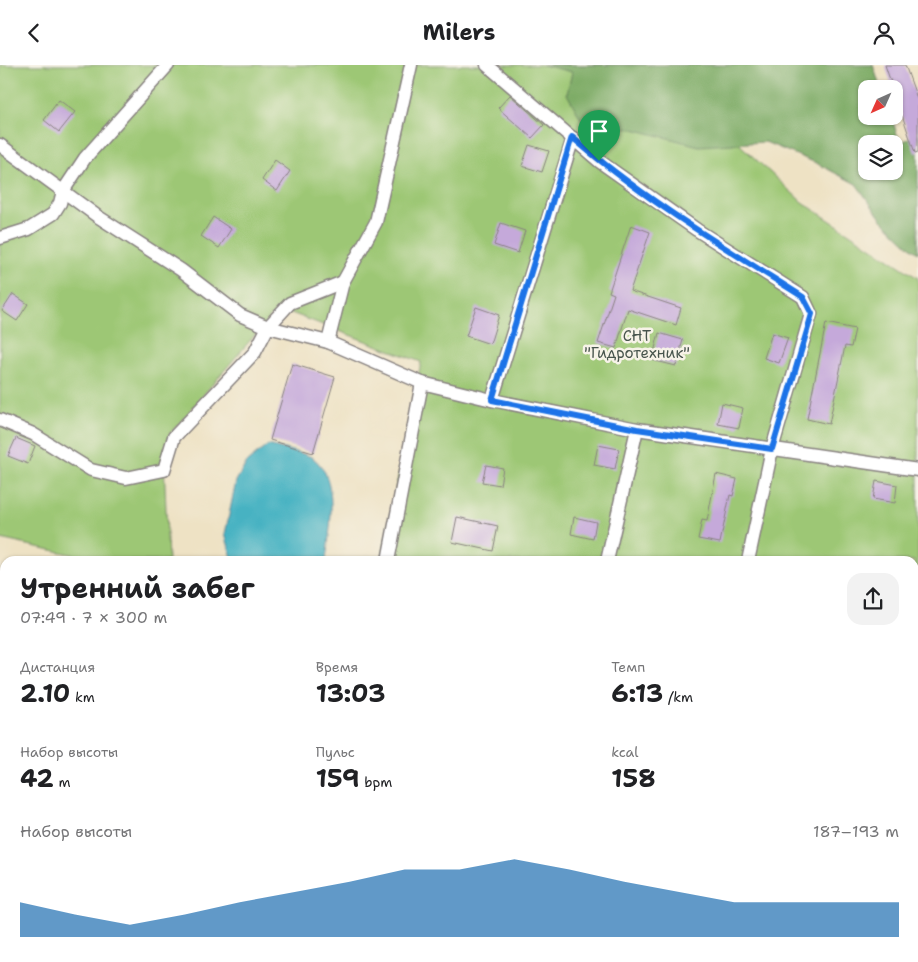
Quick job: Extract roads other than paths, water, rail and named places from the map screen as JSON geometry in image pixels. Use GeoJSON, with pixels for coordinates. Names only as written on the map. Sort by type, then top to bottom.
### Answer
{"type":"FeatureCollection","features":[{"type":"Feature","properties":{"kind":"lane"},"geometry":{"type":"LineString","coordinates":[[0,238],[29,229],[53,214],[60,203],[63,191],[85,157],[168,65]]}},
{"type":"Feature","properties":{"kind":"lane"},"geometry":{"type":"LineString","coordinates":[[328,342],[343,282],[376,222],[410,65]]}},
{"type":"Feature","properties":{"kind":"lane"},"geometry":{"type":"LineString","coordinates":[[487,65],[599,161],[697,230],[803,297],[812,314],[772,449],[749,556]]}},
{"type":"Feature","properties":{"kind":"lane"},"geometry":{"type":"LineString","coordinates":[[492,400],[572,137]]}},
{"type":"Feature","properties":{"kind":"lane"},"geometry":{"type":"LineString","coordinates":[[0,145],[97,217],[181,270],[240,315],[268,327],[328,342],[422,383],[492,400],[637,429],[918,470]]}},
{"type":"Feature","properties":{"kind":"lane"},"geometry":{"type":"LineString","coordinates":[[0,420],[33,435],[91,470],[126,478],[164,470],[174,437],[255,352],[268,327],[290,303],[343,282]]}},
{"type":"Feature","properties":{"kind":"lane"},"geometry":{"type":"LineString","coordinates":[[389,556],[422,383]]}},
{"type":"Feature","properties":{"kind":"lane"},"geometry":{"type":"LineString","coordinates":[[608,556],[637,429]]}},
{"type":"Feature","properties":{"kind":"water"},"geometry":{"type":"Polygon","coordinates":[[[268,445],[309,456],[322,467],[330,492],[331,506],[327,556],[232,556],[225,534],[236,481],[247,462],[268,445]]]}},
{"type":"Feature","properties":{"kind":"park label","name":"СНТ \"Гидротехник\""},"geometry":{"type":"Point","coordinates":[637,344]}}]}
